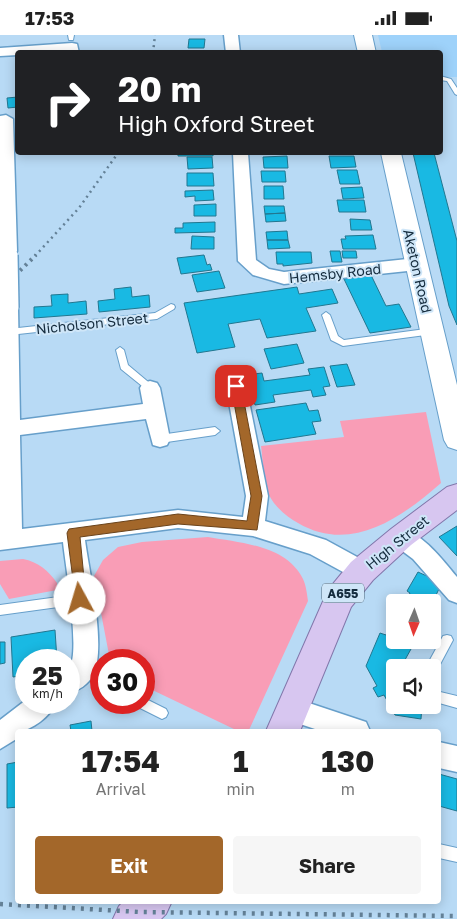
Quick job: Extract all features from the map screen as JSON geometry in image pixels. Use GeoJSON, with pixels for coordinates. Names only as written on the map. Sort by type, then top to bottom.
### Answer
{"type":"FeatureCollection","features":[{"type":"Feature","properties":{"kind":"main road"},"geometry":{"type":"LineString","coordinates":[[364,35],[367,50]]}},
{"type":"Feature","properties":{"kind":"main road","name":"Aketon Road"},"geometry":{"type":"LineString","coordinates":[[391,155],[432,331],[452,396],[457,440]]}},
{"type":"Feature","properties":{"kind":"main road","name":"High Street"},"geometry":{"type":"LineString","coordinates":[[288,721],[339,599],[362,571],[401,537],[457,495]]}},
{"type":"Feature","properties":{"kind":"street"},"geometry":{"type":"LineString","coordinates":[[232,35],[233,50]]}},
{"type":"Feature","properties":{"kind":"street"},"geometry":{"type":"LineString","coordinates":[[16,50],[71,43]]}},
{"type":"Feature","properties":{"kind":"street"},"geometry":{"type":"LineString","coordinates":[[0,52],[15,50]]}},
{"type":"Feature","properties":{"kind":"street"},"geometry":{"type":"LineString","coordinates":[[3,120],[4,197],[8,251],[10,429],[5,540],[178,519],[253,527],[292,537],[318,547],[362,571]]}},
{"type":"Feature","properties":{"kind":"street","name":"Hemsby Road"},"geometry":{"type":"LineString","coordinates":[[240,155],[247,261],[254,270],[267,276],[284,278],[417,264]]}},
{"type":"Feature","properties":{"kind":"street"},"geometry":{"type":"LineString","coordinates":[[236,386],[256,496],[253,527]]}},
{"type":"Feature","properties":{"kind":"street"},"geometry":{"type":"LineString","coordinates":[[150,388],[160,439]]}},
{"type":"Feature","properties":{"kind":"street"},"geometry":{"type":"LineString","coordinates":[[10,429],[154,410]]}},
{"type":"Feature","properties":{"kind":"street"},"geometry":{"type":"LineString","coordinates":[[73,533],[87,646],[84,677]]}},
{"type":"Feature","properties":{"kind":"street"},"geometry":{"type":"LineString","coordinates":[[401,537],[421,552],[457,593]]}},
{"type":"Feature","properties":{"kind":"street"},"geometry":{"type":"LineString","coordinates":[[0,736],[29,714]]}},
{"type":"Feature","properties":{"kind":"street"},"geometry":{"type":"LineString","coordinates":[[288,721],[343,729]]}},
{"type":"Feature","properties":{"kind":"street"},"geometry":{"type":"LineString","coordinates":[[441,755],[457,759]]}},
{"type":"Feature","properties":{"kind":"lane"},"geometry":{"type":"LineString","coordinates":[[443,79],[449,80],[457,93]]}},
{"type":"Feature","properties":{"kind":"lane","name":"Nicholson Street"},"geometry":{"type":"LineString","coordinates":[[9,332],[157,317],[171,307]]}},
{"type":"Feature","properties":{"kind":"lane"},"geometry":{"type":"LineString","coordinates":[[326,315],[334,338],[343,343],[432,331]]}},
{"type":"Feature","properties":{"kind":"lane"},"geometry":{"type":"LineString","coordinates":[[120,350],[124,367],[150,388]]}},
{"type":"Feature","properties":{"kind":"lane"},"geometry":{"type":"LineString","coordinates":[[160,439],[215,431]]}},
{"type":"Feature","properties":{"kind":"lane"},"geometry":{"type":"LineString","coordinates":[[0,610],[80,599]]}},
{"type":"Feature","properties":{"kind":"lane"},"geometry":{"type":"LineString","coordinates":[[437,659],[447,640]]}},
{"type":"Feature","properties":{"kind":"lane"},"geometry":{"type":"LineString","coordinates":[[441,698],[457,702]]}},
{"type":"Feature","properties":{"kind":"lane"},"geometry":{"type":"LineString","coordinates":[[155,710],[162,713]]}},
{"type":"Feature","properties":{"kind":"lane"},"geometry":{"type":"LineString","coordinates":[[441,851],[457,855]]}},
{"type":"Feature","properties":{"kind":"shaded area"},"geometry":{"type":"Polygon","coordinates":[[[378,35],[457,35],[457,77],[443,77],[443,50],[382,50],[378,35]]]}},
{"type":"Feature","properties":{"kind":"shaded area"},"geometry":{"type":"Polygon","coordinates":[[[426,412],[441,483],[426,496],[392,519],[374,528],[356,533],[337,535],[318,532],[290,518],[278,508],[269,495],[264,478],[261,446],[344,437],[340,421],[426,412]]]}},
{"type":"Feature","properties":{"kind":"shaded area"},"geometry":{"type":"Polygon","coordinates":[[[208,537],[262,547],[274,552],[286,559],[303,579],[308,601],[249,729],[234,729],[155,691],[155,649],[108,649],[94,576],[103,560],[118,547],[142,542],[208,537]]]}},
{"type":"Feature","properties":{"kind":"shaded area"},"geometry":{"type":"Polygon","coordinates":[[[23,559],[38,564],[46,570],[57,583],[57,590],[9,599],[0,584],[0,561],[23,559]]]}},
{"type":"Feature","properties":{"kind":"building"},"geometry":{"type":"Polygon","coordinates":[[[189,39],[205,39],[204,48],[188,48],[189,39]]]}},
{"type":"Feature","properties":{"kind":"building"},"geometry":{"type":"Polygon","coordinates":[[[15,97],[15,107],[8,108],[7,98],[15,97]]]}},
{"type":"Feature","properties":{"kind":"building"},"geometry":{"type":"Polygon","coordinates":[[[178,155],[213,155],[213,156],[178,155]]]}},
{"type":"Feature","properties":{"kind":"building"},"geometry":{"type":"Polygon","coordinates":[[[413,155],[435,155],[457,241],[457,325],[449,306],[413,155]]]}},
{"type":"Feature","properties":{"kind":"building"},"geometry":{"type":"Polygon","coordinates":[[[287,156],[288,168],[264,168],[263,157],[287,156]]]}},
{"type":"Feature","properties":{"kind":"building"},"geometry":{"type":"Polygon","coordinates":[[[329,156],[354,156],[356,167],[331,168],[329,156]]]}},
{"type":"Feature","properties":{"kind":"building"},"geometry":{"type":"Polygon","coordinates":[[[187,157],[212,157],[213,168],[188,169],[187,157]]]}},
{"type":"Feature","properties":{"kind":"building"},"geometry":{"type":"Polygon","coordinates":[[[337,170],[357,170],[360,184],[340,184],[337,170]]]}},
{"type":"Feature","properties":{"kind":"building"},"geometry":{"type":"Polygon","coordinates":[[[261,171],[285,171],[286,182],[262,182],[261,171]]]}},
{"type":"Feature","properties":{"kind":"building"},"geometry":{"type":"Polygon","coordinates":[[[187,173],[213,173],[214,186],[187,186],[187,173]]]}},
{"type":"Feature","properties":{"kind":"building"},"geometry":{"type":"Polygon","coordinates":[[[264,186],[283,186],[284,199],[264,199],[264,186]]]}},
{"type":"Feature","properties":{"kind":"building"},"geometry":{"type":"Polygon","coordinates":[[[362,187],[364,198],[343,199],[341,188],[362,187]]]}},
{"type":"Feature","properties":{"kind":"building"},"geometry":{"type":"Polygon","coordinates":[[[213,190],[214,200],[195,201],[195,196],[185,197],[185,191],[213,190]]]}},
{"type":"Feature","properties":{"kind":"building"},"geometry":{"type":"Polygon","coordinates":[[[337,200],[364,200],[366,212],[339,212],[337,200]]]}},
{"type":"Feature","properties":{"kind":"building"},"geometry":{"type":"Polygon","coordinates":[[[216,204],[216,216],[194,216],[194,205],[216,204]]]}},
{"type":"Feature","properties":{"kind":"building"},"geometry":{"type":"Polygon","coordinates":[[[264,206],[284,206],[285,213],[265,214],[264,206]]]}},
{"type":"Feature","properties":{"kind":"building"},"geometry":{"type":"Polygon","coordinates":[[[285,213],[286,221],[266,222],[265,214],[285,213]]]}},
{"type":"Feature","properties":{"kind":"building"},"geometry":{"type":"Polygon","coordinates":[[[350,219],[370,220],[372,230],[351,230],[350,219]]]}},
{"type":"Feature","properties":{"kind":"building"},"geometry":{"type":"Polygon","coordinates":[[[215,222],[215,232],[175,233],[175,228],[183,228],[183,223],[215,222]]]}},
{"type":"Feature","properties":{"kind":"building"},"geometry":{"type":"Polygon","coordinates":[[[287,231],[288,240],[267,240],[266,232],[287,231]]]}},
{"type":"Feature","properties":{"kind":"building"},"geometry":{"type":"Polygon","coordinates":[[[373,235],[376,249],[343,249],[341,239],[346,239],[345,236],[373,235]]]}},
{"type":"Feature","properties":{"kind":"building"},"geometry":{"type":"Polygon","coordinates":[[[192,236],[214,237],[214,249],[191,249],[192,236]]]}},
{"type":"Feature","properties":{"kind":"building"},"geometry":{"type":"Polygon","coordinates":[[[267,240],[288,240],[290,248],[268,249],[267,240]]]}},
{"type":"Feature","properties":{"kind":"building"},"geometry":{"type":"Polygon","coordinates":[[[330,251],[340,251],[342,262],[332,262],[330,251]]]}},
{"type":"Feature","properties":{"kind":"building"},"geometry":{"type":"Polygon","coordinates":[[[342,251],[356,251],[357,258],[343,258],[342,251]]]}},
{"type":"Feature","properties":{"kind":"building"},"geometry":{"type":"Polygon","coordinates":[[[276,252],[311,252],[312,263],[283,266],[283,264],[277,264],[276,252]]]}},
{"type":"Feature","properties":{"kind":"building"},"geometry":{"type":"Polygon","coordinates":[[[204,255],[207,265],[210,264],[212,270],[181,274],[177,258],[204,255]]]}},
{"type":"Feature","properties":{"kind":"building"},"geometry":{"type":"Polygon","coordinates":[[[219,271],[225,288],[197,292],[192,275],[219,271]]]}},
{"type":"Feature","properties":{"kind":"building"},"geometry":{"type":"Polygon","coordinates":[[[371,275],[386,306],[399,304],[411,327],[370,333],[344,279],[371,275]]]}},
{"type":"Feature","properties":{"kind":"building"},"geometry":{"type":"Polygon","coordinates":[[[131,287],[132,297],[149,295],[150,307],[99,312],[98,301],[115,299],[114,289],[131,287]]]}},
{"type":"Feature","properties":{"kind":"building"},"geometry":{"type":"Polygon","coordinates":[[[297,287],[299,294],[332,289],[338,303],[306,308],[316,331],[267,338],[260,319],[228,324],[235,347],[197,353],[184,303],[297,287]]]}},
{"type":"Feature","properties":{"kind":"building"},"geometry":{"type":"Polygon","coordinates":[[[68,294],[68,303],[86,301],[87,314],[34,318],[34,307],[52,306],[51,295],[68,294]]]}},
{"type":"Feature","properties":{"kind":"building"},"geometry":{"type":"Polygon","coordinates":[[[297,344],[304,363],[271,369],[264,349],[297,344]]]}},
{"type":"Feature","properties":{"kind":"building"},"geometry":{"type":"Polygon","coordinates":[[[347,364],[355,385],[337,387],[330,366],[347,364]]]}},
{"type":"Feature","properties":{"kind":"building"},"geometry":{"type":"Polygon","coordinates":[[[324,367],[330,386],[323,387],[326,395],[313,397],[311,390],[273,395],[275,402],[255,405],[246,375],[262,373],[264,381],[310,375],[308,369],[324,367]]]}},
{"type":"Feature","properties":{"kind":"building"},"geometry":{"type":"Polygon","coordinates":[[[306,403],[309,411],[318,410],[321,421],[312,422],[316,434],[265,442],[256,410],[306,403]]]}},
{"type":"Feature","properties":{"kind":"building"},"geometry":{"type":"Polygon","coordinates":[[[457,526],[457,556],[439,537],[457,526]]]}},
{"type":"Feature","properties":{"kind":"building"},"geometry":{"type":"Polygon","coordinates":[[[418,572],[442,583],[436,594],[410,594],[407,591],[418,572]]]}},
{"type":"Feature","properties":{"kind":"building"},"geometry":{"type":"Polygon","coordinates":[[[55,630],[56,649],[15,649],[15,677],[13,677],[11,637],[55,630]]]}},
{"type":"Feature","properties":{"kind":"building"},"geometry":{"type":"Polygon","coordinates":[[[380,633],[386,635],[386,649],[411,649],[405,659],[386,659],[386,699],[384,695],[378,697],[373,688],[377,686],[366,666],[380,633]]]}},
{"type":"Feature","properties":{"kind":"building"},"geometry":{"type":"Polygon","coordinates":[[[0,642],[5,642],[5,663],[0,664],[0,642]]]}},
{"type":"Feature","properties":{"kind":"building"},"geometry":{"type":"Polygon","coordinates":[[[394,714],[421,714],[421,719],[394,714]]]}},
{"type":"Feature","properties":{"kind":"building"},"geometry":{"type":"Polygon","coordinates":[[[91,721],[92,729],[71,729],[70,725],[91,721]]]}},
{"type":"Feature","properties":{"kind":"building"},"geometry":{"type":"Polygon","coordinates":[[[15,763],[15,807],[7,808],[7,764],[15,763]]]}},
{"type":"Feature","properties":{"kind":"building"},"geometry":{"type":"Polygon","coordinates":[[[441,775],[457,779],[457,811],[441,807],[441,775]]]}},
{"type":"Feature","properties":{"kind":"railway"},"geometry":{"type":"LineString","coordinates":[[153,50],[155,35]]}},
{"type":"Feature","properties":{"kind":"railway"},"geometry":{"type":"LineString","coordinates":[[35,256],[79,208],[117,155]]}},
{"type":"Feature","properties":{"kind":"railway"},"geometry":{"type":"LineString","coordinates":[[0,290],[35,256]]}},
{"type":"Feature","properties":{"kind":"railway"},"geometry":{"type":"LineString","coordinates":[[0,904],[140,912],[457,916]]}},
{"type":"Feature","properties":{"kind":"route"},"geometry":{"type":"LineString","coordinates":[[80,599],[73,533],[178,519],[253,527],[256,496],[236,386]]}}]}
